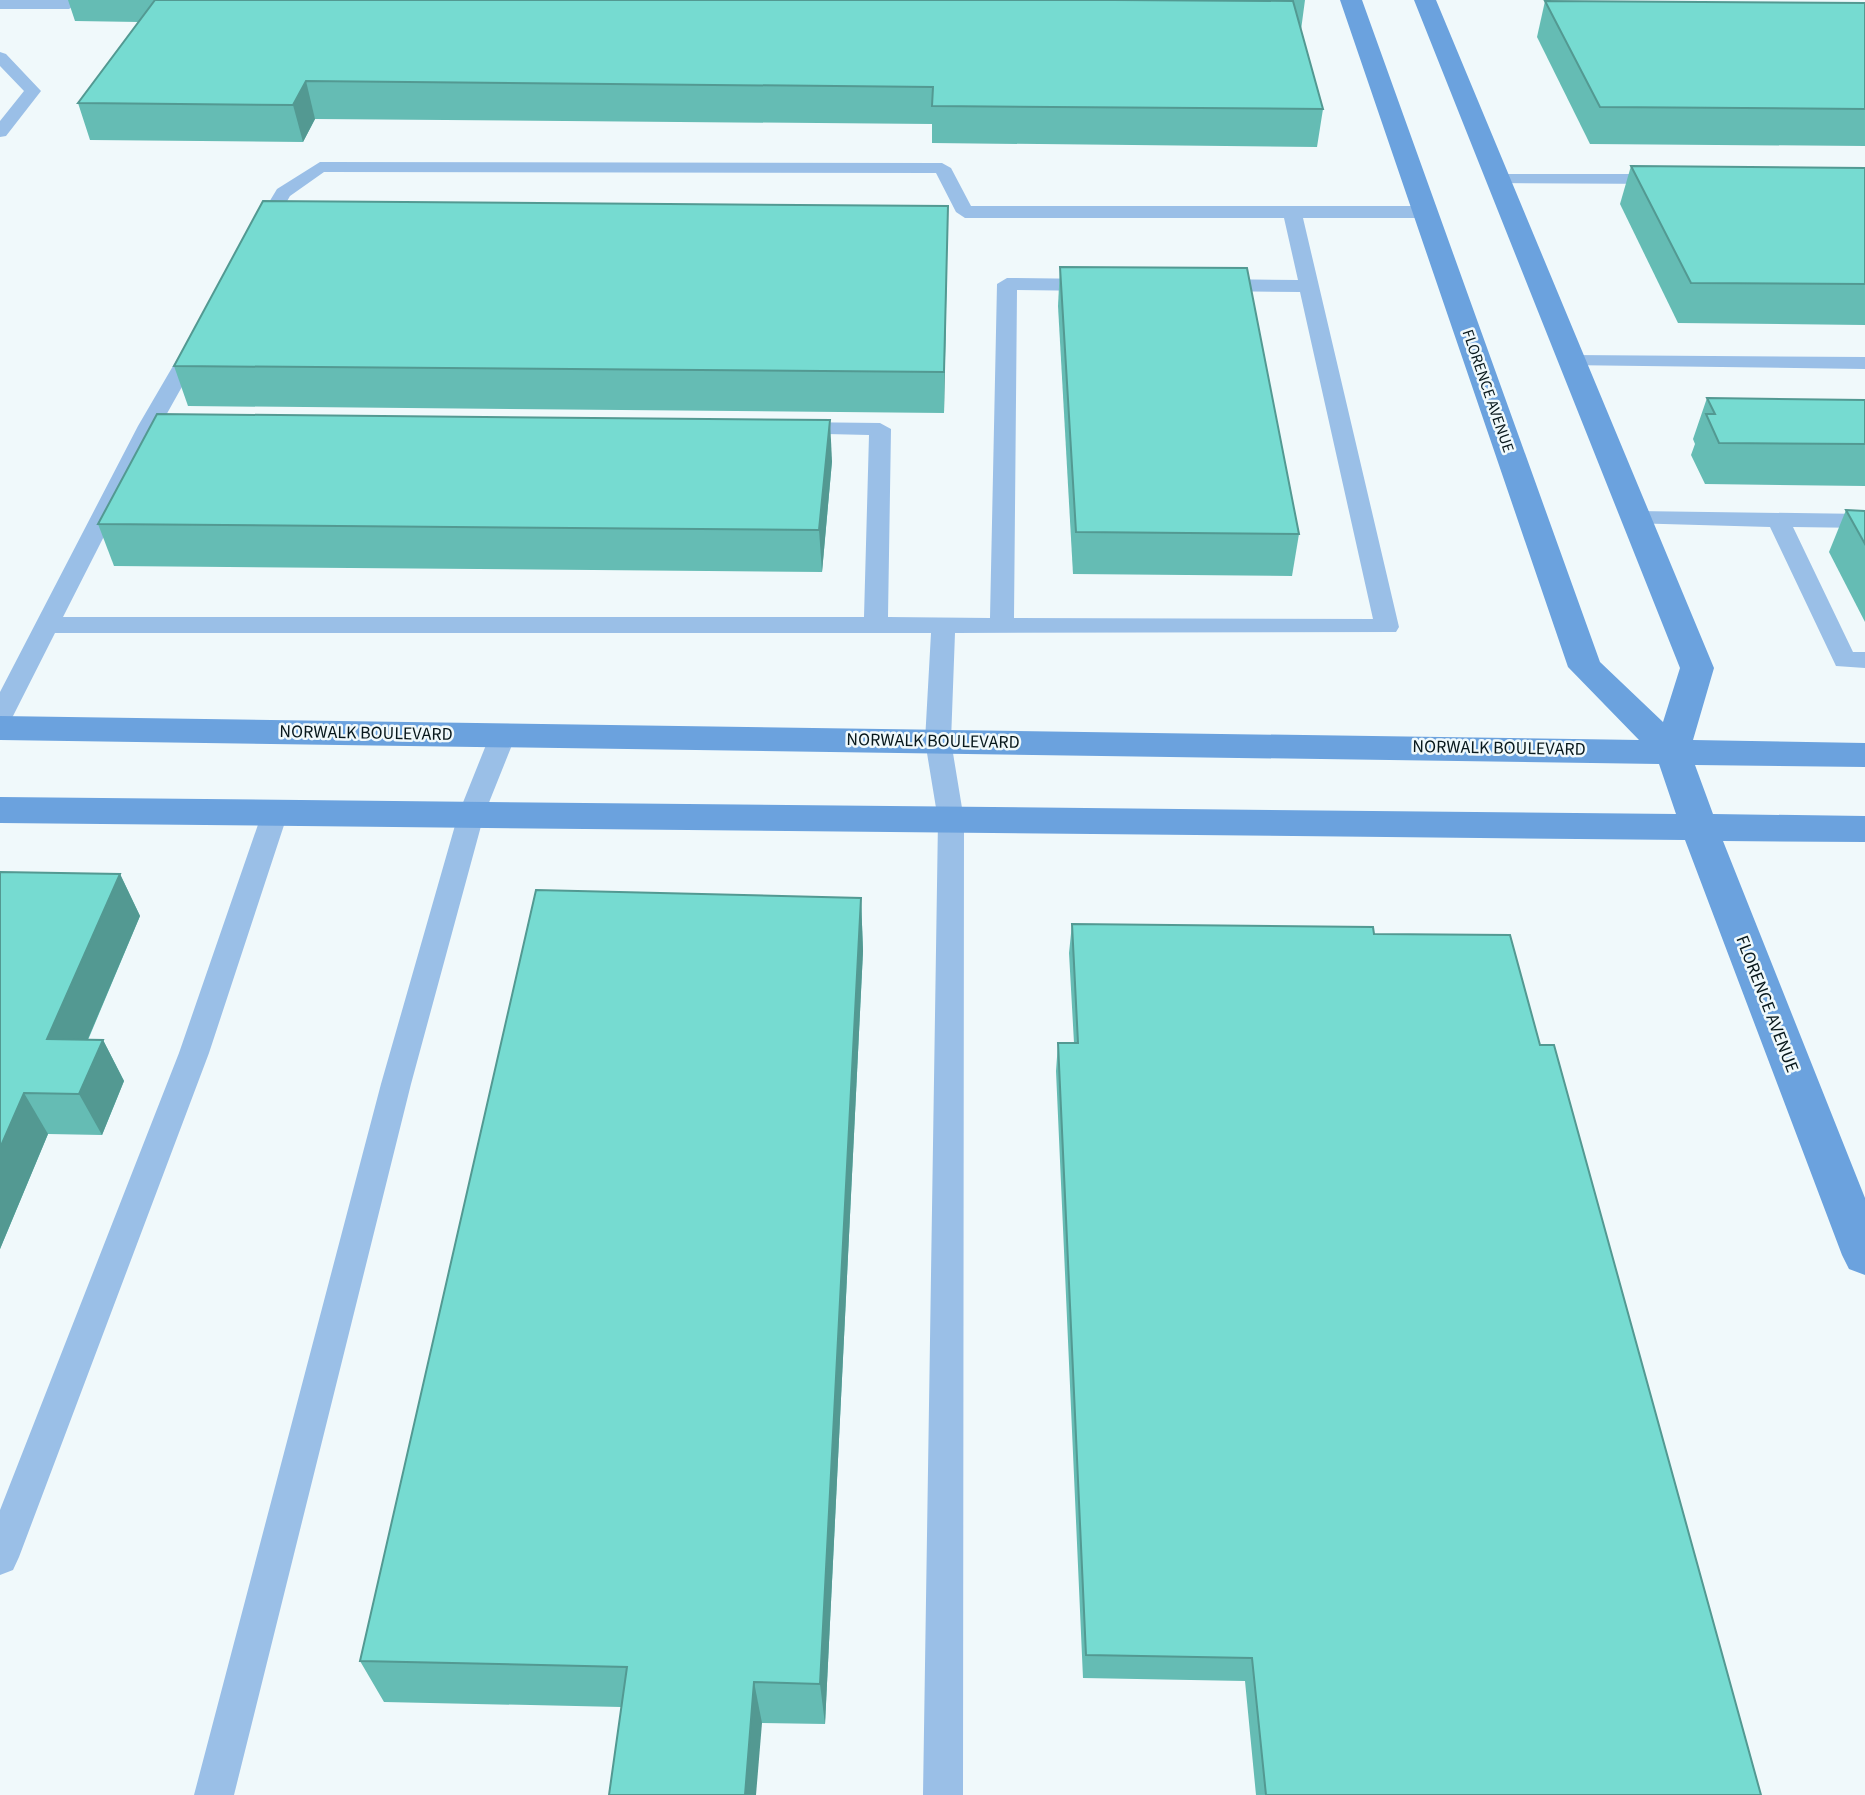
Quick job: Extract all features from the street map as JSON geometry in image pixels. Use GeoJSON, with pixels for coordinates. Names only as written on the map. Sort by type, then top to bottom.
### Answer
{"type":"FeatureCollection","features":[{"type":"Feature","properties":{"kind":"main road","name":"FLORENCE AVENUE"},"geometry":{"type":"LineString","coordinates":[[1351,0],[1585,667],[1672,751],[1865,1255]]}},
{"type":"Feature","properties":{"kind":"main road"},"geometry":{"type":"LineString","coordinates":[[1425,0],[1697,668],[1672,751]]}},
{"type":"Feature","properties":{"kind":"main road","name":"NORWALK BOULEVARD"},"geometry":{"type":"LineString","coordinates":[[0,728],[1865,755]]}},
{"type":"Feature","properties":{"kind":"main road"},"geometry":{"type":"LineString","coordinates":[[0,810],[1865,830]]}},
{"type":"Feature","properties":{"kind":"lane"},"geometry":{"type":"LineString","coordinates":[[0,4],[69,4]]}},
{"type":"Feature","properties":{"kind":"lane"},"geometry":{"type":"LineString","coordinates":[[0,57],[33,91],[0,132]]}},
{"type":"Feature","properties":{"kind":"lane"},"geometry":{"type":"LineString","coordinates":[[249,251],[283,193],[320,167],[943,168],[965,212],[1426,212]]}},
{"type":"Feature","properties":{"kind":"lane"},"geometry":{"type":"LineString","coordinates":[[1498,178],[1687,179]]}},
{"type":"Feature","properties":{"kind":"lane"},"geometry":{"type":"LineString","coordinates":[[45,625],[1387,626],[1292,212]]}},
{"type":"Feature","properties":{"kind":"lane"},"geometry":{"type":"LineString","coordinates":[[1002,626],[1007,284],[1116,285]]}},
{"type":"Feature","properties":{"kind":"lane"},"geometry":{"type":"LineString","coordinates":[[1199,285],[1309,286]]}},
{"type":"Feature","properties":{"kind":"lane"},"geometry":{"type":"LineString","coordinates":[[0,716],[149,426],[209,321]]}},
{"type":"Feature","properties":{"kind":"lane"},"geometry":{"type":"LineString","coordinates":[[1572,361],[1865,363]]}},
{"type":"Feature","properties":{"kind":"lane"},"geometry":{"type":"LineString","coordinates":[[149,426],[176,426]]}},
{"type":"Feature","properties":{"kind":"lane"},"geometry":{"type":"LineString","coordinates":[[770,428],[880,429],[876,626]]}},
{"type":"Feature","properties":{"kind":"lane"},"geometry":{"type":"LineString","coordinates":[[1636,518],[1865,521]]}},
{"type":"Feature","properties":{"kind":"lane"},"geometry":{"type":"LineString","coordinates":[[1778,520],[1846,660],[1865,660]]}},
{"type":"Feature","properties":{"kind":"lane"},"geometry":{"type":"LineString","coordinates":[[943,625],[938,741],[951,820],[943,1795]]}},
{"type":"Feature","properties":{"kind":"lane"},"geometry":{"type":"LineString","coordinates":[[214,1795],[396,1084],[471,815],[503,735]]}},
{"type":"Feature","properties":{"kind":"lane"},"geometry":{"type":"LineString","coordinates":[[0,1557],[194,1053],[275,813]]}},
{"type":"Feature","properties":{"kind":"building"},"geometry":{"type":"Polygon","coordinates":[[[155,0],[1293,1],[1323,109],[932,106],[933,87],[306,81],[293,105],[78,103],[155,0]]]}},
{"type":"Feature","properties":{"kind":"building"},"geometry":{"type":"Polygon","coordinates":[[[1545,1],[1865,3],[1865,109],[1600,107],[1545,1]]]}},
{"type":"Feature","properties":{"kind":"building"},"geometry":{"type":"Polygon","coordinates":[[[1631,166],[1865,168],[1865,284],[1691,283],[1631,166]]]}},
{"type":"Feature","properties":{"kind":"building"},"geometry":{"type":"Polygon","coordinates":[[[263,201],[948,206],[944,372],[174,366],[263,201]]]}},
{"type":"Feature","properties":{"kind":"building"},"geometry":{"type":"Polygon","coordinates":[[[1060,267],[1247,268],[1299,534],[1076,532],[1060,267]]]}},
{"type":"Feature","properties":{"kind":"building"},"geometry":{"type":"Polygon","coordinates":[[[1707,398],[1865,400],[1865,444],[1719,443],[1706,414],[1715,414],[1707,398]]]}},
{"type":"Feature","properties":{"kind":"building"},"geometry":{"type":"Polygon","coordinates":[[[157,414],[830,420],[819,530],[98,524],[157,414]]]}},
{"type":"Feature","properties":{"kind":"building"},"geometry":{"type":"Polygon","coordinates":[[[1846,510],[1865,511],[1865,544],[1846,510]]]}},
{"type":"Feature","properties":{"kind":"building"},"geometry":{"type":"Polygon","coordinates":[[[0,872],[120,874],[47,1039],[103,1040],[79,1094],[24,1093],[0,1148],[0,872]]]}},
{"type":"Feature","properties":{"kind":"building"},"geometry":{"type":"Polygon","coordinates":[[[536,890],[861,898],[820,1684],[754,1682],[745,1795],[609,1795],[627,1667],[360,1661],[536,890]]]}},
{"type":"Feature","properties":{"kind":"building"},"geometry":{"type":"Polygon","coordinates":[[[1072,924],[1373,927],[1374,934],[1510,935],[1540,1045],[1554,1045],[1761,1795],[1266,1795],[1252,1658],[1086,1655],[1058,1043],[1078,1043],[1072,924]]]}}]}
